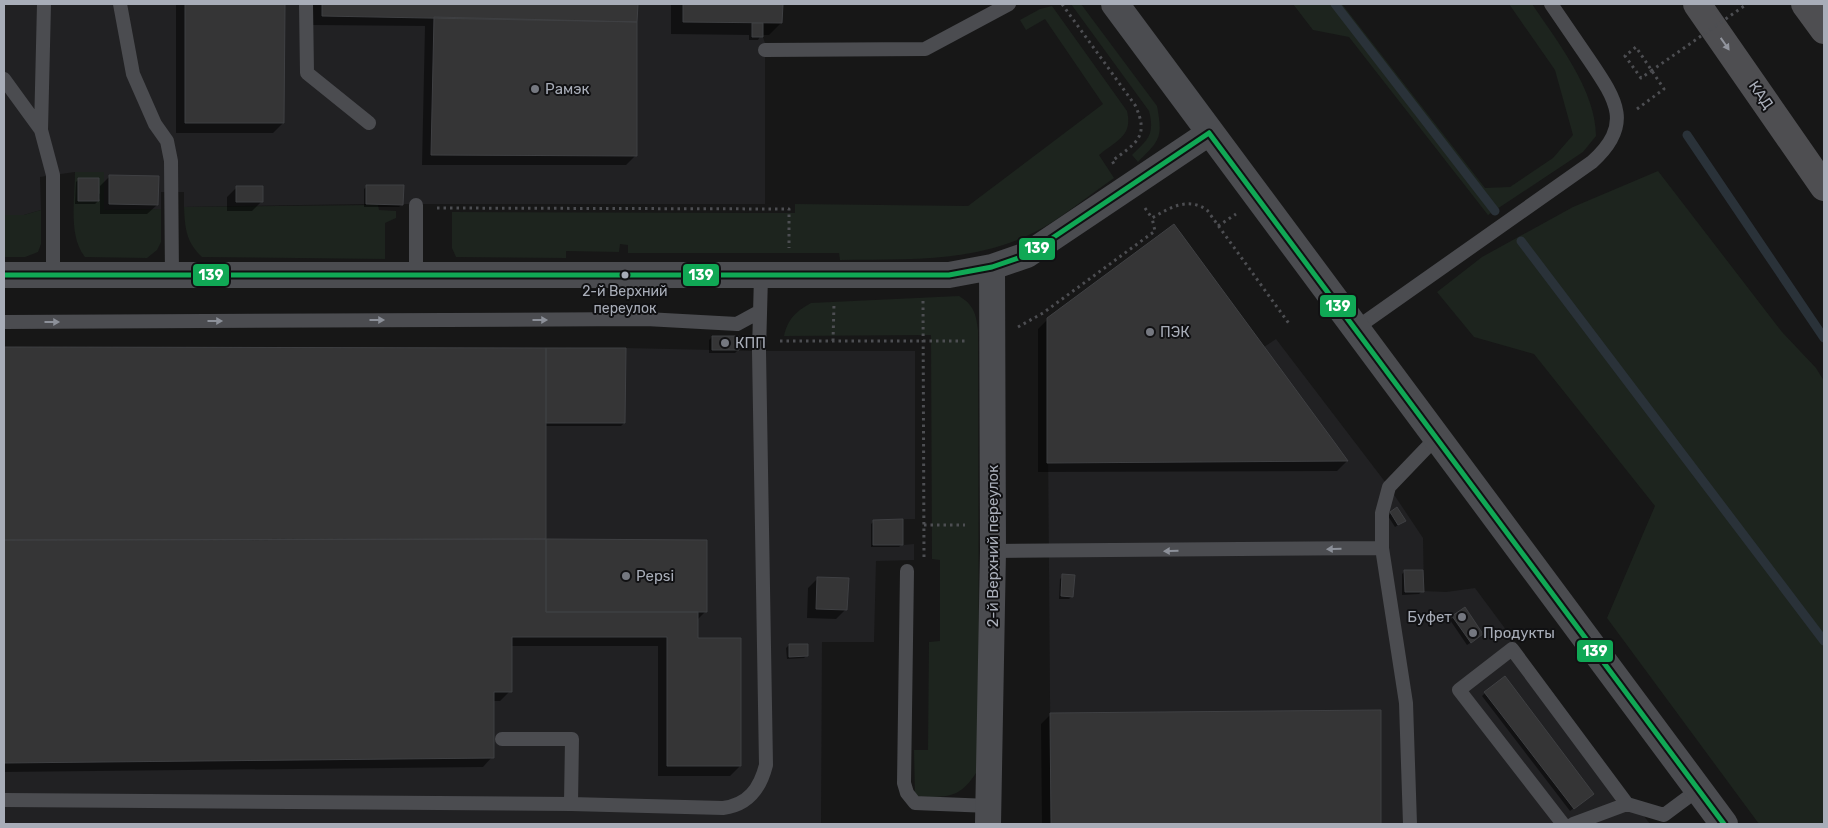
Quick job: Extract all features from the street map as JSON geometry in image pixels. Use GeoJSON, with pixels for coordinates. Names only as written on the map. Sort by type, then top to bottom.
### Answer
{"type":"FeatureCollection","features":[{"type":"Feature","properties":{"kind":"highway","name":"КАД"},"geometry":{"type":"LineString","coordinates":[[1697,4],[1824,187]]}},
{"type":"Feature","properties":{"kind":"highway"},"geometry":{"type":"LineString","coordinates":[[1806,4],[1824,30]]}},
{"type":"Feature","properties":{"kind":"street"},"geometry":{"type":"LineString","coordinates":[[1114,4],[1724,824]]}},
{"type":"Feature","properties":{"kind":"street"},"geometry":{"type":"LineString","coordinates":[[4,275],[949,275],[992,267],[1027,255],[1209,133]]}},
{"type":"Feature","properties":{"kind":"street","name":"2-й Верхний переулок"},"geometry":{"type":"LineString","coordinates":[[989,815],[994,525],[992,267]]}},
{"type":"Feature","properties":{"kind":"lane"},"geometry":{"type":"LineString","coordinates":[[44,4],[41,130],[53,175],[55,200],[53,275]]}},
{"type":"Feature","properties":{"kind":"lane"},"geometry":{"type":"LineString","coordinates":[[120,4],[133,74],[155,124],[167,141],[171,161],[172,276]]}},
{"type":"Feature","properties":{"kind":"lane"},"geometry":{"type":"LineString","coordinates":[[306,4],[307,73],[369,122]]}},
{"type":"Feature","properties":{"kind":"lane"},"geometry":{"type":"LineString","coordinates":[[765,50],[925,50],[1009,4]]}},
{"type":"Feature","properties":{"kind":"lane"},"geometry":{"type":"LineString","coordinates":[[1355,329],[1592,162],[1607,148],[1617,125],[1617,112],[1612,93],[1551,4]]}},
{"type":"Feature","properties":{"kind":"lane"},"geometry":{"type":"LineString","coordinates":[[4,79],[41,130]]}},
{"type":"Feature","properties":{"kind":"lane"},"geometry":{"type":"LineString","coordinates":[[416,207],[416,276]]}},
{"type":"Feature","properties":{"kind":"lane"},"geometry":{"type":"LineString","coordinates":[[4,800],[571,804],[724,808],[737,806],[757,790],[763,778],[766,765],[759,340],[761,276]]}},
{"type":"Feature","properties":{"kind":"lane"},"geometry":{"type":"LineString","coordinates":[[4,322],[646,319],[736,324],[759,312]]}},
{"type":"Feature","properties":{"kind":"lane"},"geometry":{"type":"LineString","coordinates":[[1410,824],[1406,703],[1382,548],[1382,513],[1389,487],[1436,438]]}},
{"type":"Feature","properties":{"kind":"lane"},"geometry":{"type":"LineString","coordinates":[[993,551],[1382,548]]}},
{"type":"Feature","properties":{"kind":"lane"},"geometry":{"type":"LineString","coordinates":[[907,571],[904,783],[907,793],[915,803],[989,815]]}},
{"type":"Feature","properties":{"kind":"lane"},"geometry":{"type":"LineString","coordinates":[[1563,824],[1459,690],[1512,648],[1627,804],[1664,816],[1699,789]]}},
{"type":"Feature","properties":{"kind":"lane"},"geometry":{"type":"LineString","coordinates":[[502,739],[572,739],[571,804]]}},
{"type":"Feature","properties":{"kind":"lane"},"geometry":{"type":"LineString","coordinates":[[1573,824],[1627,804]]}},
{"type":"Feature","properties":{"kind":"path"},"geometry":{"type":"LineString","coordinates":[[1643,104],[1664,89],[1636,47],[1625,56],[1641,78],[1651,71],[1747,4]]}},
{"type":"Feature","properties":{"kind":"path"},"geometry":{"type":"LineString","coordinates":[[416,207],[789,209],[789,255]]}},
{"type":"Feature","properties":{"kind":"path"},"geometry":{"type":"LineString","coordinates":[[1218,226],[1236,214]]}},
{"type":"Feature","properties":{"kind":"path"},"geometry":{"type":"LineString","coordinates":[[759,340],[993,342],[1042,312],[1155,232],[1152,218]]}},
{"type":"Feature","properties":{"kind":"path"},"geometry":{"type":"LineString","coordinates":[[907,571],[924,557],[922,341],[924,276]]}},
{"type":"Feature","properties":{"kind":"path"},"geometry":{"type":"LineString","coordinates":[[833,341],[834,304]]}},
{"type":"Feature","properties":{"kind":"path"},"geometry":{"type":"LineString","coordinates":[[924,525],[994,525]]}},
{"type":"Feature","properties":{"kind":"shaded area"},"geometry":{"type":"Polygon","coordinates":[[[4,4],[783,4],[782,23],[763,23],[765,43],[765,204],[366,204],[184,207],[184,192],[161,192],[161,209],[104,210],[104,172],[75,172],[40,177],[41,210],[24,215],[4,215],[4,4]]]}},
{"type":"Feature","properties":{"kind":"shaded area"},"geometry":{"type":"Polygon","coordinates":[[[1071,4],[1081,4],[1157,106],[1160,125],[1158,138],[1138,162],[1132,155],[1149,136],[1151,119],[1149,111],[1071,4]]]}},
{"type":"Feature","properties":{"kind":"shaded area"},"geometry":{"type":"Polygon","coordinates":[[[1293,4],[1342,4],[1485,188],[1510,187],[1553,158],[1573,135],[1555,70],[1509,4],[1532,4],[1563,50],[1582,84],[1590,101],[1596,136],[1583,152],[1488,215],[1349,37],[1313,30],[1293,4]]]}},
{"type":"Feature","properties":{"kind":"shaded area"},"geometry":{"type":"Polygon","coordinates":[[[1052,6],[1127,111],[1128,126],[1122,137],[1099,155],[1114,178],[1055,220],[1035,232],[1012,242],[964,254],[890,260],[840,260],[839,253],[628,253],[628,245],[620,244],[619,252],[566,251],[566,258],[456,257],[452,248],[452,212],[795,213],[795,204],[968,206],[1103,104],[1045,19],[1026,30],[1020,20],[1040,9],[1052,6]]]}},
{"type":"Feature","properties":{"kind":"shaded area"},"geometry":{"type":"Polygon","coordinates":[[[1658,171],[1782,332],[1816,368],[1824,381],[1824,824],[1759,824],[1607,618],[1655,506],[1534,354],[1474,337],[1437,292],[1482,257],[1573,207],[1658,171]]]}},
{"type":"Feature","properties":{"kind":"shaded area"},"geometry":{"type":"Polygon","coordinates":[[[75,172],[104,172],[104,210],[161,209],[161,242],[157,250],[147,258],[85,257],[76,239],[74,228],[75,172]]]}},
{"type":"Feature","properties":{"kind":"shaded area"},"geometry":{"type":"Polygon","coordinates":[[[378,205],[379,210],[396,211],[396,218],[385,223],[385,259],[202,257],[193,246],[187,234],[184,207],[378,205]]]}},
{"type":"Feature","properties":{"kind":"shaded area"},"geometry":{"type":"Polygon","coordinates":[[[41,210],[41,244],[38,252],[25,257],[4,257],[4,215],[24,215],[41,210]]]}},
{"type":"Feature","properties":{"kind":"shaded area"},"geometry":{"type":"Polygon","coordinates":[[[1174,224],[1264,347],[1276,339],[1389,487],[1423,538],[1424,591],[1446,592],[1475,588],[1650,824],[1051,824],[1047,318],[1174,224]]]}},
{"type":"Feature","properties":{"kind":"shaded area"},"geometry":{"type":"Polygon","coordinates":[[[959,296],[971,306],[978,330],[979,768],[960,791],[936,797],[915,796],[914,750],[928,750],[929,642],[940,641],[940,560],[932,559],[931,335],[784,336],[793,316],[811,303],[959,296]]]}},
{"type":"Feature","properties":{"kind":"shaded area"},"geometry":{"type":"Polygon","coordinates":[[[4,347],[626,348],[759,351],[915,351],[915,519],[873,520],[903,545],[914,544],[914,560],[876,561],[874,642],[822,642],[821,824],[4,824],[4,347]]]}},
{"type":"Feature","properties":{"kind":"building"},"geometry":{"type":"Polygon","coordinates":[[[185,4],[285,4],[284,123],[185,123],[185,4]]]}},
{"type":"Feature","properties":{"kind":"building"},"geometry":{"type":"Polygon","coordinates":[[[322,4],[638,4],[637,22],[322,16],[322,4]]]}},
{"type":"Feature","properties":{"kind":"building"},"geometry":{"type":"Polygon","coordinates":[[[683,4],[783,4],[782,23],[683,22],[683,4]]]}},
{"type":"Feature","properties":{"kind":"building","name":"Рамэк"},"geometry":{"type":"Polygon","coordinates":[[[434,17],[637,22],[637,156],[431,155],[434,17]]]}},
{"type":"Feature","properties":{"kind":"building"},"geometry":{"type":"Polygon","coordinates":[[[752,23],[763,23],[763,37],[752,37],[752,23]]]}},
{"type":"Feature","properties":{"kind":"building"},"geometry":{"type":"Polygon","coordinates":[[[109,175],[159,176],[158,205],[109,204],[109,175]]]}},
{"type":"Feature","properties":{"kind":"building"},"geometry":{"type":"Polygon","coordinates":[[[78,178],[99,178],[99,201],[78,201],[78,178]]]}},
{"type":"Feature","properties":{"kind":"building"},"geometry":{"type":"Polygon","coordinates":[[[366,185],[404,185],[403,205],[366,204],[366,185]]]}},
{"type":"Feature","properties":{"kind":"building"},"geometry":{"type":"Polygon","coordinates":[[[236,186],[263,186],[263,202],[236,202],[236,186]]]}},
{"type":"Feature","properties":{"kind":"building","name":"ПЭК"},"geometry":{"type":"Polygon","coordinates":[[[1174,224],[1348,461],[1047,463],[1047,318],[1174,224]]]}},
{"type":"Feature","properties":{"kind":"building","name":"КПП"},"geometry":{"type":"Polygon","coordinates":[[[712,336],[739,336],[739,350],[712,350],[712,336]]]}},
{"type":"Feature","properties":{"kind":"building"},"geometry":{"type":"Polygon","coordinates":[[[4,347],[546,348],[546,539],[4,540],[4,347]]]}},
{"type":"Feature","properties":{"kind":"building"},"geometry":{"type":"Polygon","coordinates":[[[546,348],[626,348],[625,423],[546,423],[546,348]]]}},
{"type":"Feature","properties":{"kind":"building"},"geometry":{"type":"Polygon","coordinates":[[[1397,507],[1406,521],[1398,525],[1390,512],[1397,507]]]}},
{"type":"Feature","properties":{"kind":"building"},"geometry":{"type":"Polygon","coordinates":[[[903,519],[903,545],[873,545],[873,520],[903,519]]]}},
{"type":"Feature","properties":{"kind":"building","name":"Pepsi"},"geometry":{"type":"Polygon","coordinates":[[[546,539],[707,540],[707,612],[546,612],[546,539]]]}},
{"type":"Feature","properties":{"kind":"building"},"geometry":{"type":"Polygon","coordinates":[[[546,539],[546,612],[698,612],[698,638],[741,638],[741,766],[667,766],[667,637],[512,637],[512,692],[494,692],[494,758],[4,763],[4,540],[546,539]]]}},
{"type":"Feature","properties":{"kind":"building"},"geometry":{"type":"Polygon","coordinates":[[[1404,570],[1423,570],[1424,592],[1405,592],[1404,570]]]}},
{"type":"Feature","properties":{"kind":"building"},"geometry":{"type":"Polygon","coordinates":[[[1062,574],[1075,575],[1073,597],[1061,596],[1062,574]]]}},
{"type":"Feature","properties":{"kind":"building"},"geometry":{"type":"Polygon","coordinates":[[[817,577],[849,578],[847,610],[816,609],[817,577]]]}},
{"type":"Feature","properties":{"kind":"building"},"geometry":{"type":"Polygon","coordinates":[[[1465,607],[1483,634],[1471,643],[1452,616],[1465,607]]]}},
{"type":"Feature","properties":{"kind":"building"},"geometry":{"type":"Polygon","coordinates":[[[789,644],[808,644],[808,656],[789,657],[789,644]]]}},
{"type":"Feature","properties":{"kind":"building"},"geometry":{"type":"Polygon","coordinates":[[[1505,676],[1594,794],[1574,809],[1484,692],[1505,676]]]}},
{"type":"Feature","properties":{"kind":"building"},"geometry":{"type":"Polygon","coordinates":[[[1381,710],[1381,824],[1051,824],[1050,713],[1381,710]]]}},
{"type":"Feature","properties":{"kind":"waterway"},"geometry":{"type":"LineString","coordinates":[[1335,4],[1495,211]]}},
{"type":"Feature","properties":{"kind":"waterway"},"geometry":{"type":"LineString","coordinates":[[1687,135],[1824,338]]}},
{"type":"Feature","properties":{"kind":"waterway"},"geometry":{"type":"LineString","coordinates":[[1521,241],[1824,641]]}},
{"type":"Feature","properties":{"kind":"transit line","name":"139"},"geometry":{"type":"LineString","coordinates":[[1209,133],[1724,824]]}},
{"type":"Feature","properties":{"kind":"transit line","name":"139"},"geometry":{"type":"LineString","coordinates":[[4,275],[949,275],[992,267],[1027,255],[1209,133]]}},
{"type":"Feature","properties":{"kind":"place","name":"Рамэк"},"geometry":{"type":"Point","coordinates":[535,89]}},
{"type":"Feature","properties":{"kind":"place","name":"2-й Верхний переулок"},"geometry":{"type":"Point","coordinates":[625,275]}},
{"type":"Feature","properties":{"kind":"place","name":"ПЭК"},"geometry":{"type":"Point","coordinates":[1150,332]}},
{"type":"Feature","properties":{"kind":"place","name":"КПП"},"geometry":{"type":"Point","coordinates":[725,343]}},
{"type":"Feature","properties":{"kind":"place","name":"Pepsi"},"geometry":{"type":"Point","coordinates":[626,576]}},
{"type":"Feature","properties":{"kind":"place","name":"Буфет"},"geometry":{"type":"Point","coordinates":[1462,617]}},
{"type":"Feature","properties":{"kind":"place","name":"Продукты"},"geometry":{"type":"Point","coordinates":[1473,633]}}]}
